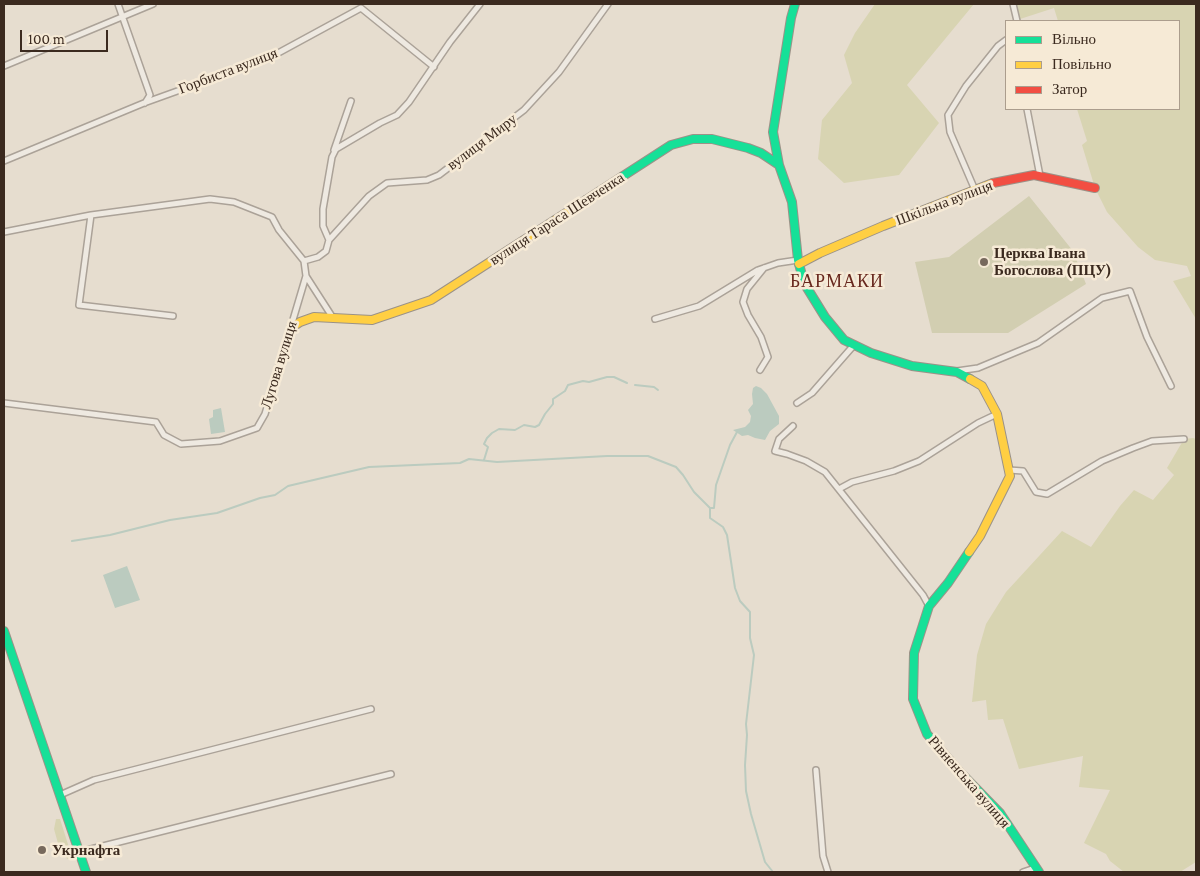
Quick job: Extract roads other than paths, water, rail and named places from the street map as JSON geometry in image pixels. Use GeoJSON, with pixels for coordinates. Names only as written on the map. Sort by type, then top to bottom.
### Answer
{"type":"FeatureCollection","features":[{"type":"Feature","properties":{"kind":"street"},"geometry":{"type":"LineString","coordinates":[[118,4],[150,95],[144,103]]}},
{"type":"Feature","properties":{"kind":"street"},"geometry":{"type":"LineString","coordinates":[[4,66],[153,4]]}},
{"type":"Feature","properties":{"kind":"street"},"geometry":{"type":"LineString","coordinates":[[333,152],[340,145],[398,115],[450,42],[480,4]]}},
{"type":"Feature","properties":{"kind":"street","name":"вулиця Миру"},"geometry":{"type":"LineString","coordinates":[[304,261],[318,257],[326,251],[329,240],[369,196],[387,183],[427,180],[439,175],[524,110],[558,72],[608,4]]}},
{"type":"Feature","properties":{"kind":"street"},"geometry":{"type":"LineString","coordinates":[[795,4],[791,18],[773,132],[779,165],[792,202],[799,262],[804,283],[824,317],[844,340],[871,353],[912,366],[956,372],[978,368],[1038,343],[1102,298],[1130,291],[1147,337],[1171,386]]}},
{"type":"Feature","properties":{"kind":"street"},"geometry":{"type":"LineString","coordinates":[[1013,4],[1017,20]]}},
{"type":"Feature","properties":{"kind":"street","name":"Горбиста вулиця"},"geometry":{"type":"LineString","coordinates":[[4,161],[144,103],[269,58],[361,8],[434,67]]}},
{"type":"Feature","properties":{"kind":"street"},"geometry":{"type":"LineString","coordinates":[[975,190],[950,132],[948,115],[966,86],[998,46],[1005,41]]}},
{"type":"Feature","properties":{"kind":"street"},"geometry":{"type":"LineString","coordinates":[[329,240],[323,226],[323,209],[333,152],[351,101]]}},
{"type":"Feature","properties":{"kind":"street"},"geometry":{"type":"LineString","coordinates":[[1027,110],[1040,176]]}},
{"type":"Feature","properties":{"kind":"street","name":"вулиця Тараса Шевченка"},"geometry":{"type":"LineString","coordinates":[[291,328],[300,322],[314,317],[372,320],[431,300],[672,145],[693,139],[712,139],[761,153],[779,165]]}},
{"type":"Feature","properties":{"kind":"street","name":"Шкільна вулиця"},"geometry":{"type":"LineString","coordinates":[[799,262],[882,226],[988,184],[1034,175],[1095,188]]}},
{"type":"Feature","properties":{"kind":"street"},"geometry":{"type":"LineString","coordinates":[[4,232],[91,215],[210,199],[234,202],[272,217],[279,230],[304,261],[306,276],[333,318]]}},
{"type":"Feature","properties":{"kind":"street"},"geometry":{"type":"LineString","coordinates":[[91,215],[79,306],[173,316]]}},
{"type":"Feature","properties":{"kind":"street"},"geometry":{"type":"LineString","coordinates":[[655,319],[699,306],[764,268],[778,263],[799,262]]}},
{"type":"Feature","properties":{"kind":"street"},"geometry":{"type":"LineString","coordinates":[[760,370],[768,357],[761,337],[743,302],[747,289],[764,268]]}},
{"type":"Feature","properties":{"kind":"street","name":"Лугова вулиця"},"geometry":{"type":"LineString","coordinates":[[4,403],[156,422],[164,435],[182,444],[220,441],[257,428],[265,414],[306,276]]}},
{"type":"Feature","properties":{"kind":"street"},"geometry":{"type":"LineString","coordinates":[[797,403],[812,393],[854,345]]}},
{"type":"Feature","properties":{"kind":"street"},"geometry":{"type":"LineString","coordinates":[[956,372],[982,386],[997,414],[1009,470],[1023,471],[1036,492],[1047,494],[1102,460],[1152,441],[1184,439]]}},
{"type":"Feature","properties":{"kind":"street"},"geometry":{"type":"LineString","coordinates":[[839,489],[852,482],[894,471],[919,461],[978,423],[997,414]]}},
{"type":"Feature","properties":{"kind":"street"},"geometry":{"type":"LineString","coordinates":[[792,426],[780,439],[775,451],[799,459],[825,472],[923,595],[929,606]]}},
{"type":"Feature","properties":{"kind":"street","name":"Рівненська вулиця"},"geometry":{"type":"LineString","coordinates":[[1009,470],[1010,476],[980,536],[948,583],[929,606],[914,653],[913,699],[927,734],[958,771],[1000,813],[1037,870]]}},
{"type":"Feature","properties":{"kind":"street"},"geometry":{"type":"LineString","coordinates":[[4,631],[86,872]]}},
{"type":"Feature","properties":{"kind":"street"},"geometry":{"type":"LineString","coordinates":[[60,795],[94,780],[371,709]]}},
{"type":"Feature","properties":{"kind":"street"},"geometry":{"type":"LineString","coordinates":[[816,770],[823,856],[828,872]]}},
{"type":"Feature","properties":{"kind":"street"},"geometry":{"type":"LineString","coordinates":[[79,852],[391,774]]}},
{"type":"Feature","properties":{"kind":"street"},"geometry":{"type":"LineString","coordinates":[[1023,872],[1037,870]]}},
{"type":"Feature","properties":{"kind":"waterway"},"geometry":{"type":"LineString","coordinates":[[484,460],[488,447],[484,444],[492,433],[499,429],[515,430],[524,425],[535,427],[539,425],[553,404],[553,399],[565,391],[568,385],[607,377],[614,377],[627,383]]}},
{"type":"Feature","properties":{"kind":"waterway"},"geometry":{"type":"LineString","coordinates":[[635,385],[654,387],[658,390]]}},
{"type":"Feature","properties":{"kind":"waterway"},"geometry":{"type":"LineString","coordinates":[[710,508],[714,508],[716,485],[730,445],[737,432]]}},
{"type":"Feature","properties":{"kind":"waterway"},"geometry":{"type":"LineString","coordinates":[[72,541],[110,535],[170,520],[217,513],[260,498],[275,495],[288,486],[369,467],[460,463],[469,459],[497,462],[607,456],[648,456],[676,467],[694,492],[710,508],[710,518],[723,527],[727,535],[735,588],[740,601],[750,612],[750,638],[754,655],[746,724],[746,791],[765,862],[773,872]]}},
{"type":"Feature","properties":{"kind":"place","name":"Церква Івана Богослова (ПЦУ)"},"geometry":{"type":"Point","coordinates":[984,262]}},
{"type":"Feature","properties":{"kind":"place","name":"Укрнафта"},"geometry":{"type":"Point","coordinates":[42,850]}},
{"type":"Feature","properties":{"kind":"district","name":"БАРМАКИ"},"geometry":{"type":"Point","coordinates":[837,281]}}]}
